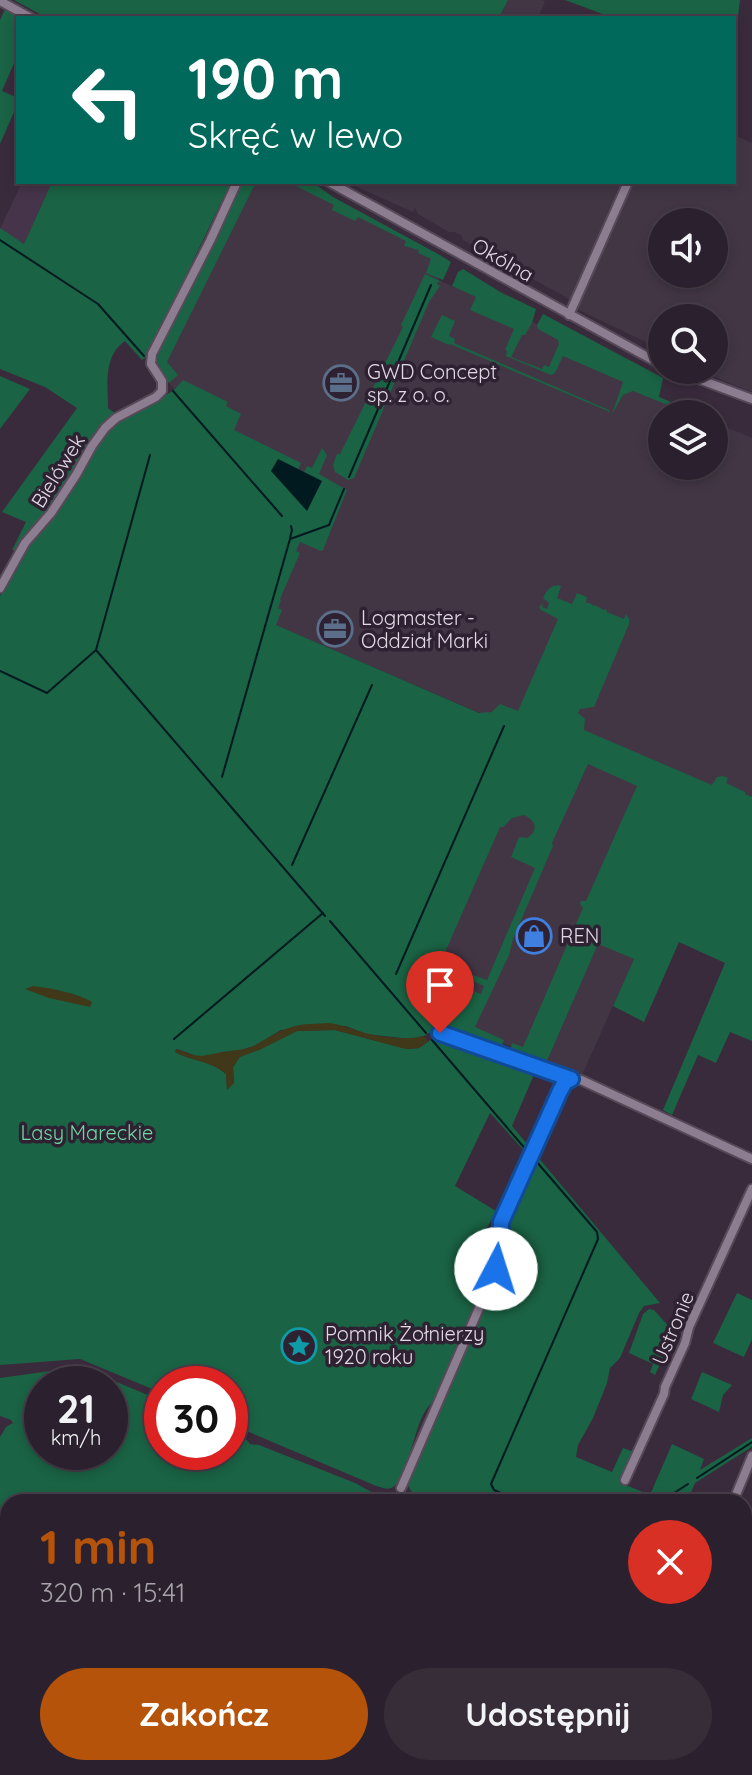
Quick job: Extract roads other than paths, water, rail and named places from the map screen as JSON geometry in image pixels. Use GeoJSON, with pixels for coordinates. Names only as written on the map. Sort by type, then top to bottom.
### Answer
{"type":"FeatureCollection","features":[{"type":"Feature","properties":{"kind":"street"},"geometry":{"type":"LineString","coordinates":[[0,1],[27,16]]}},
{"type":"Feature","properties":{"kind":"street","name":"Bielówek"},"geometry":{"type":"LineString","coordinates":[[0,588],[25,543],[57,505],[105,428],[162,391],[162,381],[151,364],[152,354],[236,184]]}},
{"type":"Feature","properties":{"kind":"street","name":"Okólna"},"geometry":{"type":"LineString","coordinates":[[333,184],[648,357]]}},
{"type":"Feature","properties":{"kind":"street"},"geometry":{"type":"LineString","coordinates":[[569,315],[627,184]]}},
{"type":"Feature","properties":{"kind":"street"},"geometry":{"type":"LineString","coordinates":[[712,384],[752,399]]}},
{"type":"Feature","properties":{"kind":"street"},"geometry":{"type":"LineString","coordinates":[[440,1033],[581,1080],[752,1159]]}},
{"type":"Feature","properties":{"kind":"street"},"geometry":{"type":"LineString","coordinates":[[401,1488],[496,1269],[501,1222],[560,1091],[571,1079]]}},
{"type":"Feature","properties":{"kind":"street","name":"Ustronie"},"geometry":{"type":"LineString","coordinates":[[625,1480],[664,1394],[689,1327],[752,1189]]}},
{"type":"Feature","properties":{"kind":"street"},"geometry":{"type":"LineString","coordinates":[[736,1494],[752,1456]]}},
{"type":"Feature","properties":{"kind":"water"},"geometry":{"type":"Polygon","coordinates":[[[278,459],[322,481],[307,511],[271,471],[278,459]]]}},
{"type":"Feature","properties":{"kind":"waterway"},"geometry":{"type":"LineString","coordinates":[[0,240],[98,304],[144,356]]}},
{"type":"Feature","properties":{"kind":"waterway"},"geometry":{"type":"LineString","coordinates":[[349,477],[431,285]]}},
{"type":"Feature","properties":{"kind":"waterway"},"geometry":{"type":"LineString","coordinates":[[173,391],[282,516]]}},
{"type":"Feature","properties":{"kind":"waterway"},"geometry":{"type":"LineString","coordinates":[[150,455],[96,650],[325,916]]}},
{"type":"Feature","properties":{"kind":"waterway"},"geometry":{"type":"LineString","coordinates":[[222,777],[290,539],[329,525],[344,489]]}},
{"type":"Feature","properties":{"kind":"waterway"},"geometry":{"type":"LineString","coordinates":[[290,538],[291,526]]}},
{"type":"Feature","properties":{"kind":"waterway"},"geometry":{"type":"LineString","coordinates":[[0,671],[47,693],[96,650]]}},
{"type":"Feature","properties":{"kind":"waterway"},"geometry":{"type":"LineString","coordinates":[[292,865],[372,685]]}},
{"type":"Feature","properties":{"kind":"waterway"},"geometry":{"type":"LineString","coordinates":[[396,974],[504,726]]}},
{"type":"Feature","properties":{"kind":"waterway"},"geometry":{"type":"LineString","coordinates":[[174,1039],[323,913]]}},
{"type":"Feature","properties":{"kind":"waterway"},"geometry":{"type":"LineString","coordinates":[[330,921],[426,1033]]}},
{"type":"Feature","properties":{"kind":"waterway"},"geometry":{"type":"LineString","coordinates":[[432,1040],[528,1152]]}},
{"type":"Feature","properties":{"kind":"waterway"},"geometry":{"type":"LineString","coordinates":[[503,1494],[494,1490],[491,1484],[598,1239],[597,1232],[536,1161]]}},
{"type":"Feature","properties":{"kind":"waterway"},"geometry":{"type":"LineString","coordinates":[[697,1478],[752,1442]]}},
{"type":"Feature","properties":{"kind":"waterway"},"geometry":{"type":"LineString","coordinates":[[672,1494],[688,1484]]}},
{"type":"Feature","properties":{"kind":"place","name":"GWD Concept sp. z o. o."},"geometry":{"type":"Point","coordinates":[341,383]}},
{"type":"Feature","properties":{"kind":"place","name":"Logmaster - Oddział Marki"},"geometry":{"type":"Point","coordinates":[335,629]}},
{"type":"Feature","properties":{"kind":"place","name":"REN"},"geometry":{"type":"Point","coordinates":[534,936]}},
{"type":"Feature","properties":{"kind":"place","name":"Pomnik Żołnierzy 1920 roku"},"geometry":{"type":"Point","coordinates":[299,1346]}},
{"type":"Feature","properties":{"kind":"park label","name":"Lasy Mareckie"},"geometry":{"type":"Point","coordinates":[87,1133]}}]}
